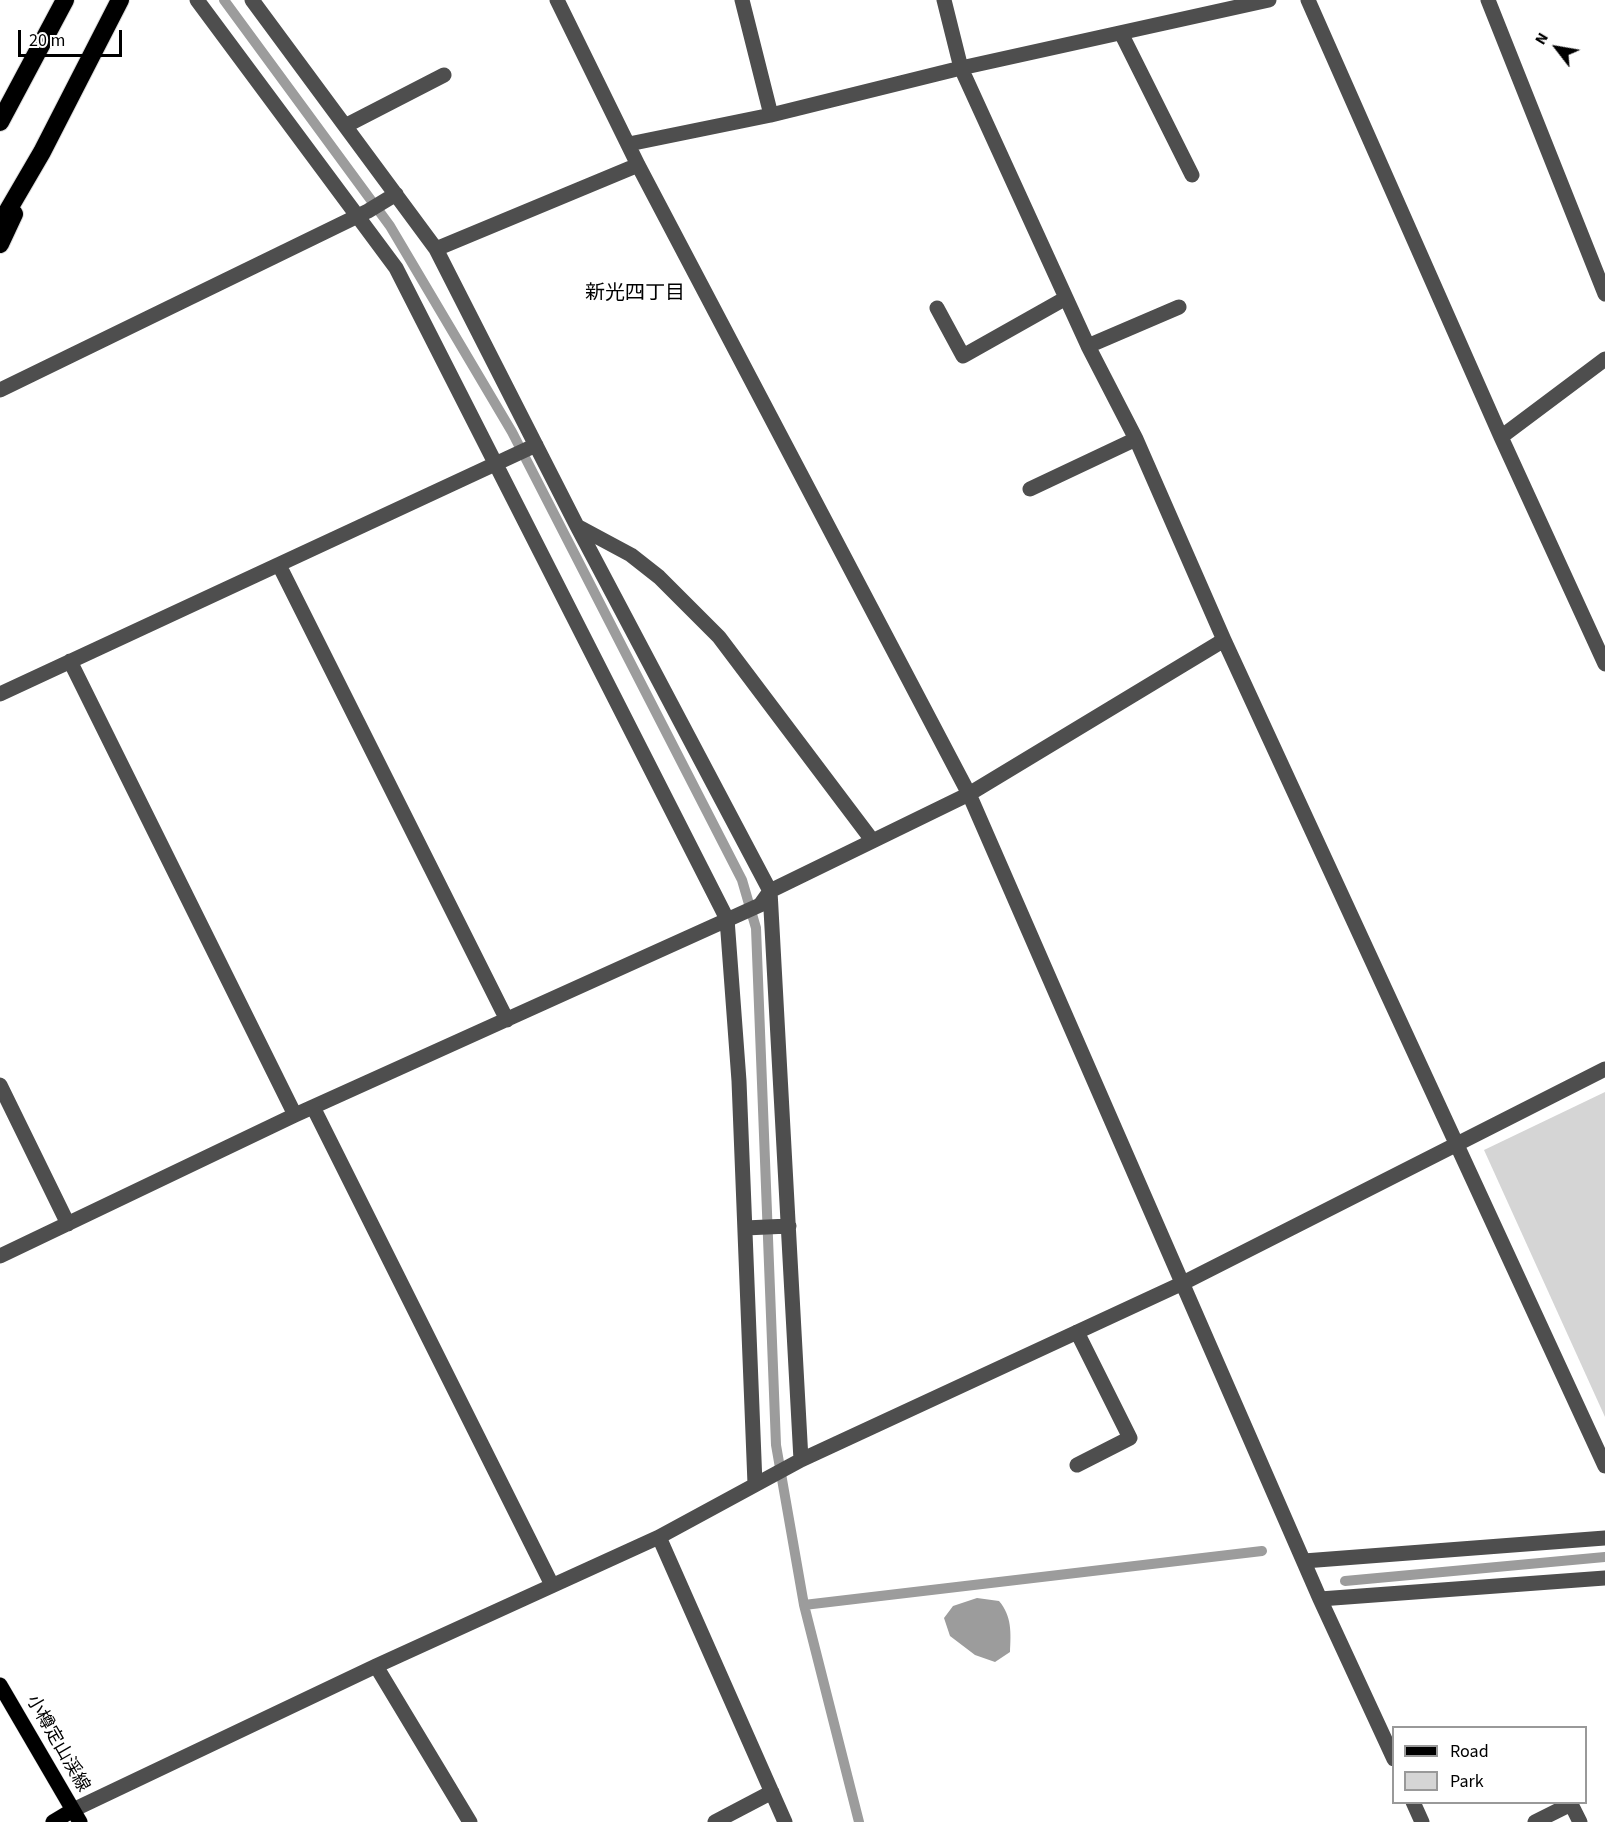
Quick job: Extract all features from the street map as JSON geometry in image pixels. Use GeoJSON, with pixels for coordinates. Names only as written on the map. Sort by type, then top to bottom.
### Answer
{"type":"FeatureCollection","features":[{"type":"Feature","properties":{"kind":"highway"},"geometry":{"type":"LineString","coordinates":[[0,122],[65,0]]}},
{"type":"Feature","properties":{"kind":"highway"},"geometry":{"type":"LineString","coordinates":[[0,244],[42,152],[120,0]]}},
{"type":"Feature","properties":{"kind":"highway"},"geometry":{"type":"LineString","coordinates":[[0,224],[42,152]]}},
{"type":"Feature","properties":{"kind":"main road","name":"小樽定山渓線"},"geometry":{"type":"LineString","coordinates":[[0,1685],[76,1816]]}},
{"type":"Feature","properties":{"kind":"main road"},"geometry":{"type":"LineString","coordinates":[[52,1822],[76,1816]]}},
{"type":"Feature","properties":{"kind":"street"},"geometry":{"type":"LineString","coordinates":[[197,0],[363,213],[396,268],[501,463],[733,916],[739,1081],[751,1228],[761,1481]]}},
{"type":"Feature","properties":{"kind":"street"},"geometry":{"type":"LineString","coordinates":[[252,0],[345,126],[391,197],[436,249],[532,447],[578,526],[771,891],[782,1227],[796,1463]]}},
{"type":"Feature","properties":{"kind":"street"},"geometry":{"type":"LineString","coordinates":[[557,0],[639,165],[969,794],[1320,1599],[1392,1755]]}},
{"type":"Feature","properties":{"kind":"street"},"geometry":{"type":"LineString","coordinates":[[742,0],[771,116]]}},
{"type":"Feature","properties":{"kind":"street"},"geometry":{"type":"LineString","coordinates":[[944,0],[961,68],[1088,346],[1136,439],[1224,640],[1605,1466]]}},
{"type":"Feature","properties":{"kind":"street"},"geometry":{"type":"LineString","coordinates":[[629,144],[771,116],[961,68],[1269,0]]}},
{"type":"Feature","properties":{"kind":"street"},"geometry":{"type":"LineString","coordinates":[[1308,0],[1605,664]]}},
{"type":"Feature","properties":{"kind":"street"},"geometry":{"type":"LineString","coordinates":[[1488,0],[1605,294]]}},
{"type":"Feature","properties":{"kind":"street"},"geometry":{"type":"LineString","coordinates":[[1121,33],[1192,175]]}},
{"type":"Feature","properties":{"kind":"street"},"geometry":{"type":"LineString","coordinates":[[345,126],[444,75]]}},
{"type":"Feature","properties":{"kind":"street"},"geometry":{"type":"LineString","coordinates":[[436,249],[639,165]]}},
{"type":"Feature","properties":{"kind":"street"},"geometry":{"type":"LineString","coordinates":[[0,390],[363,213],[391,197]]}},
{"type":"Feature","properties":{"kind":"street"},"geometry":{"type":"LineString","coordinates":[[937,308],[963,356],[1066,298]]}},
{"type":"Feature","properties":{"kind":"street"},"geometry":{"type":"LineString","coordinates":[[1088,346],[1179,307]]}},
{"type":"Feature","properties":{"kind":"street"},"geometry":{"type":"LineString","coordinates":[[1502,437],[1605,359]]}},
{"type":"Feature","properties":{"kind":"street"},"geometry":{"type":"LineString","coordinates":[[1030,489],[1136,439]]}},
{"type":"Feature","properties":{"kind":"street"},"geometry":{"type":"LineString","coordinates":[[0,694],[532,447]]}},
{"type":"Feature","properties":{"kind":"street"},"geometry":{"type":"LineString","coordinates":[[578,526],[631,555],[659,577],[719,638],[872,840]]}},
{"type":"Feature","properties":{"kind":"street"},"geometry":{"type":"LineString","coordinates":[[279,565],[507,1020]]}},
{"type":"Feature","properties":{"kind":"street"},"geometry":{"type":"LineString","coordinates":[[0,1256],[295,1115],[760,905],[771,891],[969,794],[1224,640]]}},
{"type":"Feature","properties":{"kind":"street"},"geometry":{"type":"LineString","coordinates":[[70,661],[295,1115]]}},
{"type":"Feature","properties":{"kind":"street"},"geometry":{"type":"LineString","coordinates":[[76,1816],[376,1666],[659,1537],[796,1463],[1182,1283],[1605,1069]]}},
{"type":"Feature","properties":{"kind":"street"},"geometry":{"type":"LineString","coordinates":[[0,1085],[68,1224]]}},
{"type":"Feature","properties":{"kind":"street"},"geometry":{"type":"LineString","coordinates":[[313,1107],[552,1585]]}},
{"type":"Feature","properties":{"kind":"street"},"geometry":{"type":"LineString","coordinates":[[751,1228],[782,1227]]}},
{"type":"Feature","properties":{"kind":"street"},"geometry":{"type":"LineString","coordinates":[[1077,1332],[1130,1438],[1077,1465]]}},
{"type":"Feature","properties":{"kind":"street"},"geometry":{"type":"LineString","coordinates":[[659,1537],[785,1822]]}},
{"type":"Feature","properties":{"kind":"street"},"geometry":{"type":"LineString","coordinates":[[1304,1561],[1605,1538]]}},
{"type":"Feature","properties":{"kind":"street"},"geometry":{"type":"LineString","coordinates":[[1320,1599],[1605,1578]]}},
{"type":"Feature","properties":{"kind":"street"},"geometry":{"type":"LineString","coordinates":[[376,1666],[470,1822]]}},
{"type":"Feature","properties":{"kind":"street"},"geometry":{"type":"LineString","coordinates":[[715,1822],[772,1792]]}},
{"type":"Feature","properties":{"kind":"street"},"geometry":{"type":"LineString","coordinates":[[1413,1804],[1422,1822]]}},
{"type":"Feature","properties":{"kind":"street"},"geometry":{"type":"LineString","coordinates":[[1535,1822],[1571,1804],[1580,1822]]}},
{"type":"Feature","properties":{"kind":"green space"},"geometry":{"type":"Polygon","coordinates":[[[1605,1092],[1605,1417],[1484,1150],[1605,1092]]]}},
{"type":"Feature","properties":{"kind":"shaded area"},"geometry":{"type":"Polygon","coordinates":[[[977,1598],[999,1601],[1008,1619],[1010,1652],[995,1662],[975,1655],[950,1636],[944,1618],[953,1606],[977,1598]]]}},
{"type":"Feature","properties":{"kind":"waterway"},"geometry":{"type":"LineString","coordinates":[[224,0],[390,226],[512,432],[742,880],[756,928],[776,1445],[804,1605],[1262,1551]]}},
{"type":"Feature","properties":{"kind":"waterway"},"geometry":{"type":"LineString","coordinates":[[1345,1581],[1605,1557]]}},
{"type":"Feature","properties":{"kind":"waterway"},"geometry":{"type":"LineString","coordinates":[[804,1605],[859,1822]]}},
{"type":"Feature","properties":{"kind":"district","name":"新光四丁目"},"geometry":{"type":"Point","coordinates":[635,295]}}]}
